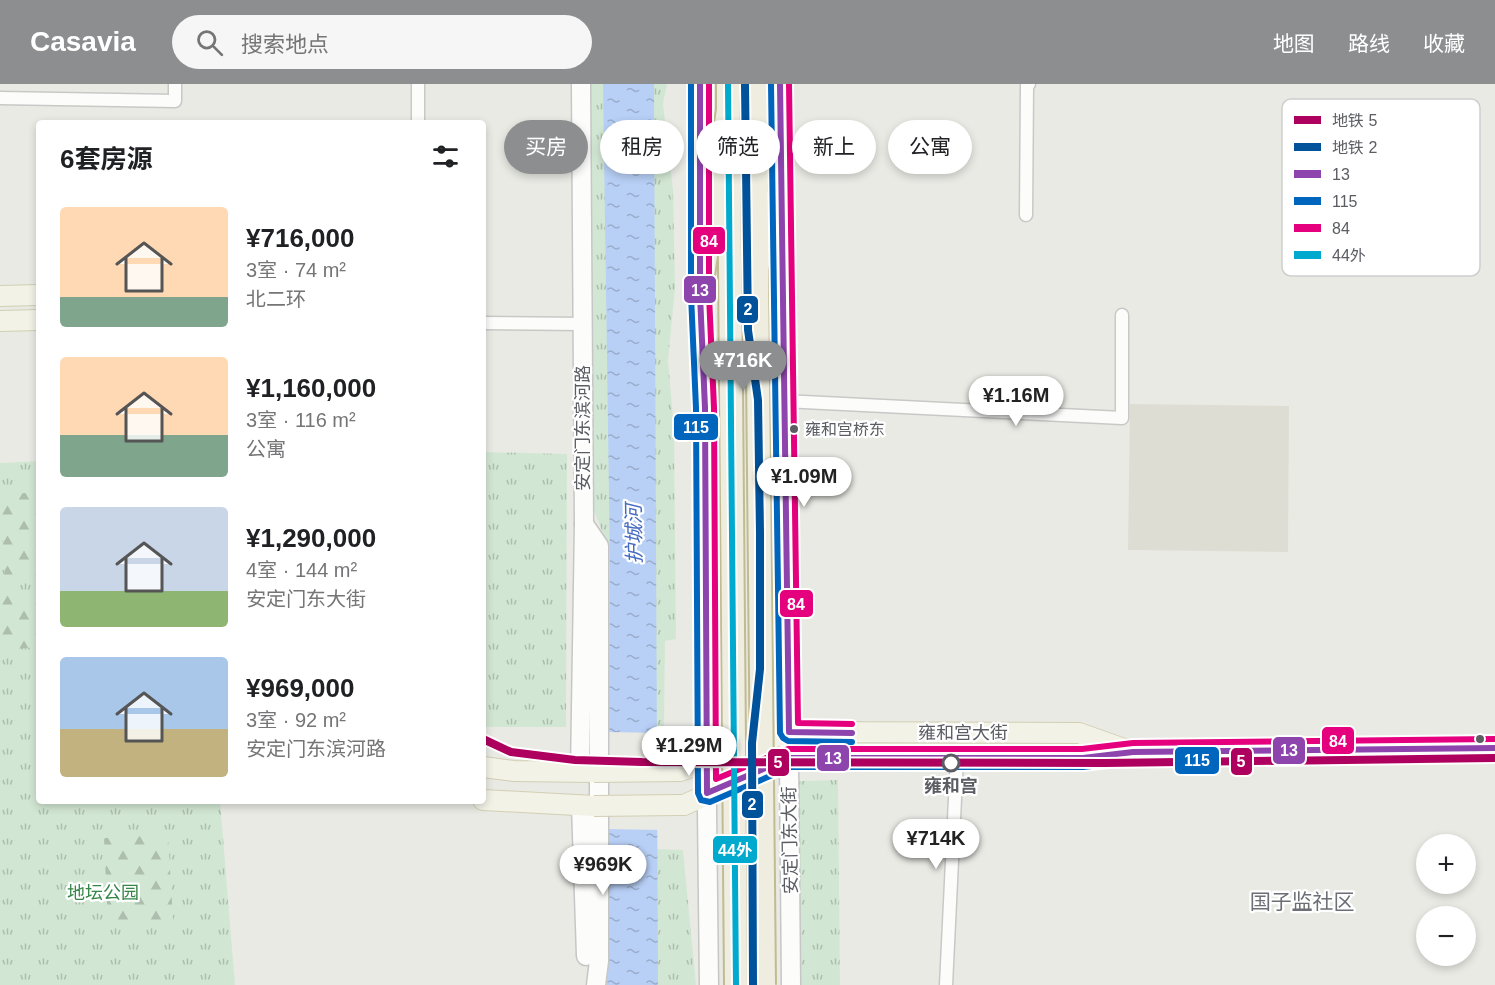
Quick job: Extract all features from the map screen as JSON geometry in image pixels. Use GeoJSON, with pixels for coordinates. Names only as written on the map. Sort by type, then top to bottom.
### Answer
{"type":"FeatureCollection","features":[{"type":"Feature","properties":{"kind":"highway"},"geometry":{"type":"LineString","coordinates":[[728,84],[736,985]]}},
{"type":"Feature","properties":{"kind":"highway"},"geometry":{"type":"LineString","coordinates":[[756,84],[756,120]]}},
{"type":"Feature","properties":{"kind":"highway"},"geometry":{"type":"LineString","coordinates":[[700,295],[728,110]]}},
{"type":"Feature","properties":{"kind":"highway"},"geometry":{"type":"LineString","coordinates":[[756,174],[764,985]]}},
{"type":"Feature","properties":{"kind":"highway"},"geometry":{"type":"LineString","coordinates":[[761,174],[783,284]]}},
{"type":"Feature","properties":{"kind":"main road"},"geometry":{"type":"LineString","coordinates":[[0,296],[36,296]]}},
{"type":"Feature","properties":{"kind":"main road"},"geometry":{"type":"LineString","coordinates":[[0,321],[36,320]]}},
{"type":"Feature","properties":{"kind":"main road","name":"雍和宫大街"},"geometry":{"type":"LineString","coordinates":[[486,768],[514,771],[680,771],[789,732],[1079,733],[1133,752]]}},
{"type":"Feature","properties":{"kind":"main road","name":"雍和宫大街"},"geometry":{"type":"LineString","coordinates":[[789,758],[1083,758],[1133,752],[1495,748]]}},
{"type":"Feature","properties":{"kind":"main road"},"geometry":{"type":"LineString","coordinates":[[486,800],[588,806],[684,805],[789,758]]}},
{"type":"Feature","properties":{"kind":"street"},"geometry":{"type":"LineString","coordinates":[[0,98],[175,101],[175,84]]}},
{"type":"Feature","properties":{"kind":"street"},"geometry":{"type":"LineString","coordinates":[[418,84],[418,120]]}},
{"type":"Feature","properties":{"kind":"street","name":"安定门东滨河路"},"geometry":{"type":"LineString","coordinates":[[581,84],[587,771]]}},
{"type":"Feature","properties":{"kind":"street"},"geometry":{"type":"LineString","coordinates":[[700,84],[700,295],[705,408],[709,985]]}},
{"type":"Feature","properties":{"kind":"street","name":"安定门东大街"},"geometry":{"type":"LineString","coordinates":[[780,84],[791,985]]}},
{"type":"Feature","properties":{"kind":"street"},"geometry":{"type":"LineString","coordinates":[[1026,215],[1029,84]]}},
{"type":"Feature","properties":{"kind":"street"},"geometry":{"type":"LineString","coordinates":[[784,401],[1122,418],[1122,315]]}},
{"type":"Feature","properties":{"kind":"street"},"geometry":{"type":"LineString","coordinates":[[486,323],[582,324]]}},
{"type":"Feature","properties":{"kind":"street"},"geometry":{"type":"LineString","coordinates":[[703,374],[784,375]]}},
{"type":"Feature","properties":{"kind":"street"},"geometry":{"type":"LineString","coordinates":[[584,524],[599,546],[599,961],[596,985]]}},
{"type":"Feature","properties":{"kind":"street"},"geometry":{"type":"LineString","coordinates":[[946,985],[957,757]]}},
{"type":"Feature","properties":{"kind":"street"},"geometry":{"type":"LineString","coordinates":[[584,985],[587,951],[588,806]]}},
{"type":"Feature","properties":{"kind":"shaded area"},"geometry":{"type":"Polygon","coordinates":[[[1130,404],[1289,406],[1288,552],[1128,550],[1130,404]]]}},
{"type":"Feature","properties":{"kind":"green space"},"geometry":{"type":"Polygon","coordinates":[[[590,84],[667,84],[663,104],[665,120],[600,120],[600,174],[671,174],[673,190],[675,288],[668,360],[674,430],[676,639],[665,641],[664,728],[605,728],[605,539],[591,503],[590,84]]]}},
{"type":"Feature","properties":{"kind":"green space"},"geometry":{"type":"Polygon","coordinates":[[[486,452],[567,454],[566,727],[486,727],[486,452]]]}},
{"type":"Feature","properties":{"kind":"green space","name":"地坛公园"},"geometry":{"type":"Polygon","coordinates":[[[36,461],[36,804],[220,804],[235,985],[0,985],[0,463],[36,461]]]}},
{"type":"Feature","properties":{"kind":"green space"},"geometry":{"type":"Polygon","coordinates":[[[36,492],[36,575],[5,578],[0,495],[36,492]]]}},
{"type":"Feature","properties":{"kind":"green space"},"geometry":{"type":"Polygon","coordinates":[[[36,593],[36,647],[0,650],[0,596],[36,593]]]}},
{"type":"Feature","properties":{"kind":"green space"},"geometry":{"type":"Polygon","coordinates":[[[838,780],[840,985],[798,985],[799,781],[838,780]]]}},
{"type":"Feature","properties":{"kind":"green space"},"geometry":{"type":"Polygon","coordinates":[[[168,835],[173,920],[108,924],[104,838],[168,835]]]}},
{"type":"Feature","properties":{"kind":"green space"},"geometry":{"type":"Polygon","coordinates":[[[605,847],[683,850],[696,985],[599,985],[605,847]]]}},
{"type":"Feature","properties":{"kind":"water"},"geometry":{"type":"Polygon","coordinates":[[[603,84],[654,84],[654,120],[604,120],[603,84]]]}},
{"type":"Feature","properties":{"kind":"water","name":"护城河"},"geometry":{"type":"Polygon","coordinates":[[[604,174],[654,174],[658,985],[607,985],[610,566],[604,174]]]}},
{"type":"Feature","properties":{"kind":"pier"},"geometry":{"type":"Polygon","coordinates":[[[606,732],[661,733],[661,830],[605,829],[606,732]]]}},
{"type":"Feature","properties":{"kind":"metro line","name":"2"},"geometry":{"type":"LineString","coordinates":[[745,84],[748,330],[758,400],[760,533],[760,669],[752,743],[753,985]]}},
{"type":"Feature","properties":{"kind":"metro line","name":"5"},"geometry":{"type":"LineString","coordinates":[[486,740],[511,752],[575,760],[642,762],[1105,763],[1495,758]]}},
{"type":"Feature","properties":{"kind":"transit line","name":"115"},"geometry":{"type":"LineString","coordinates":[[691,84],[691,295],[696,408],[698,793],[701,800],[710,802],[791,767],[1083,767],[1134,761],[1495,757]]}},
{"type":"Feature","properties":{"kind":"transit line","name":"13"},"geometry":{"type":"LineString","coordinates":[[700,84],[700,295],[705,408],[707,793],[789,758],[1083,758],[1133,752],[1495,748]]}},
{"type":"Feature","properties":{"kind":"transit line","name":"84"},"geometry":{"type":"LineString","coordinates":[[709,84],[709,295],[714,408],[716,779],[788,749],[1082,749],[1133,743],[1495,739]]}},
{"type":"Feature","properties":{"kind":"transit line","name":"44外"},"geometry":{"type":"LineString","coordinates":[[728,84],[736,985]]}},
{"type":"Feature","properties":{"kind":"transit line","name":"115"},"geometry":{"type":"LineString","coordinates":[[771,84],[780,733],[788,741],[852,742]]}},
{"type":"Feature","properties":{"kind":"transit line","name":"13"},"geometry":{"type":"LineString","coordinates":[[780,84],[789,732],[852,733]]}},
{"type":"Feature","properties":{"kind":"transit line","name":"84"},"geometry":{"type":"LineString","coordinates":[[789,84],[798,723],[852,724]]}},
{"type":"Feature","properties":{"kind":"place","name":"雍和宫桥东"},"geometry":{"type":"Point","coordinates":[794,429]}},
{"type":"Feature","properties":{"kind":"place","name":"雍和宫"},"geometry":{"type":"Point","coordinates":[951,763]}},
{"type":"Feature","properties":{"kind":"district","name":"国子监社区"},"geometry":{"type":"Point","coordinates":[1302,901]}}]}
